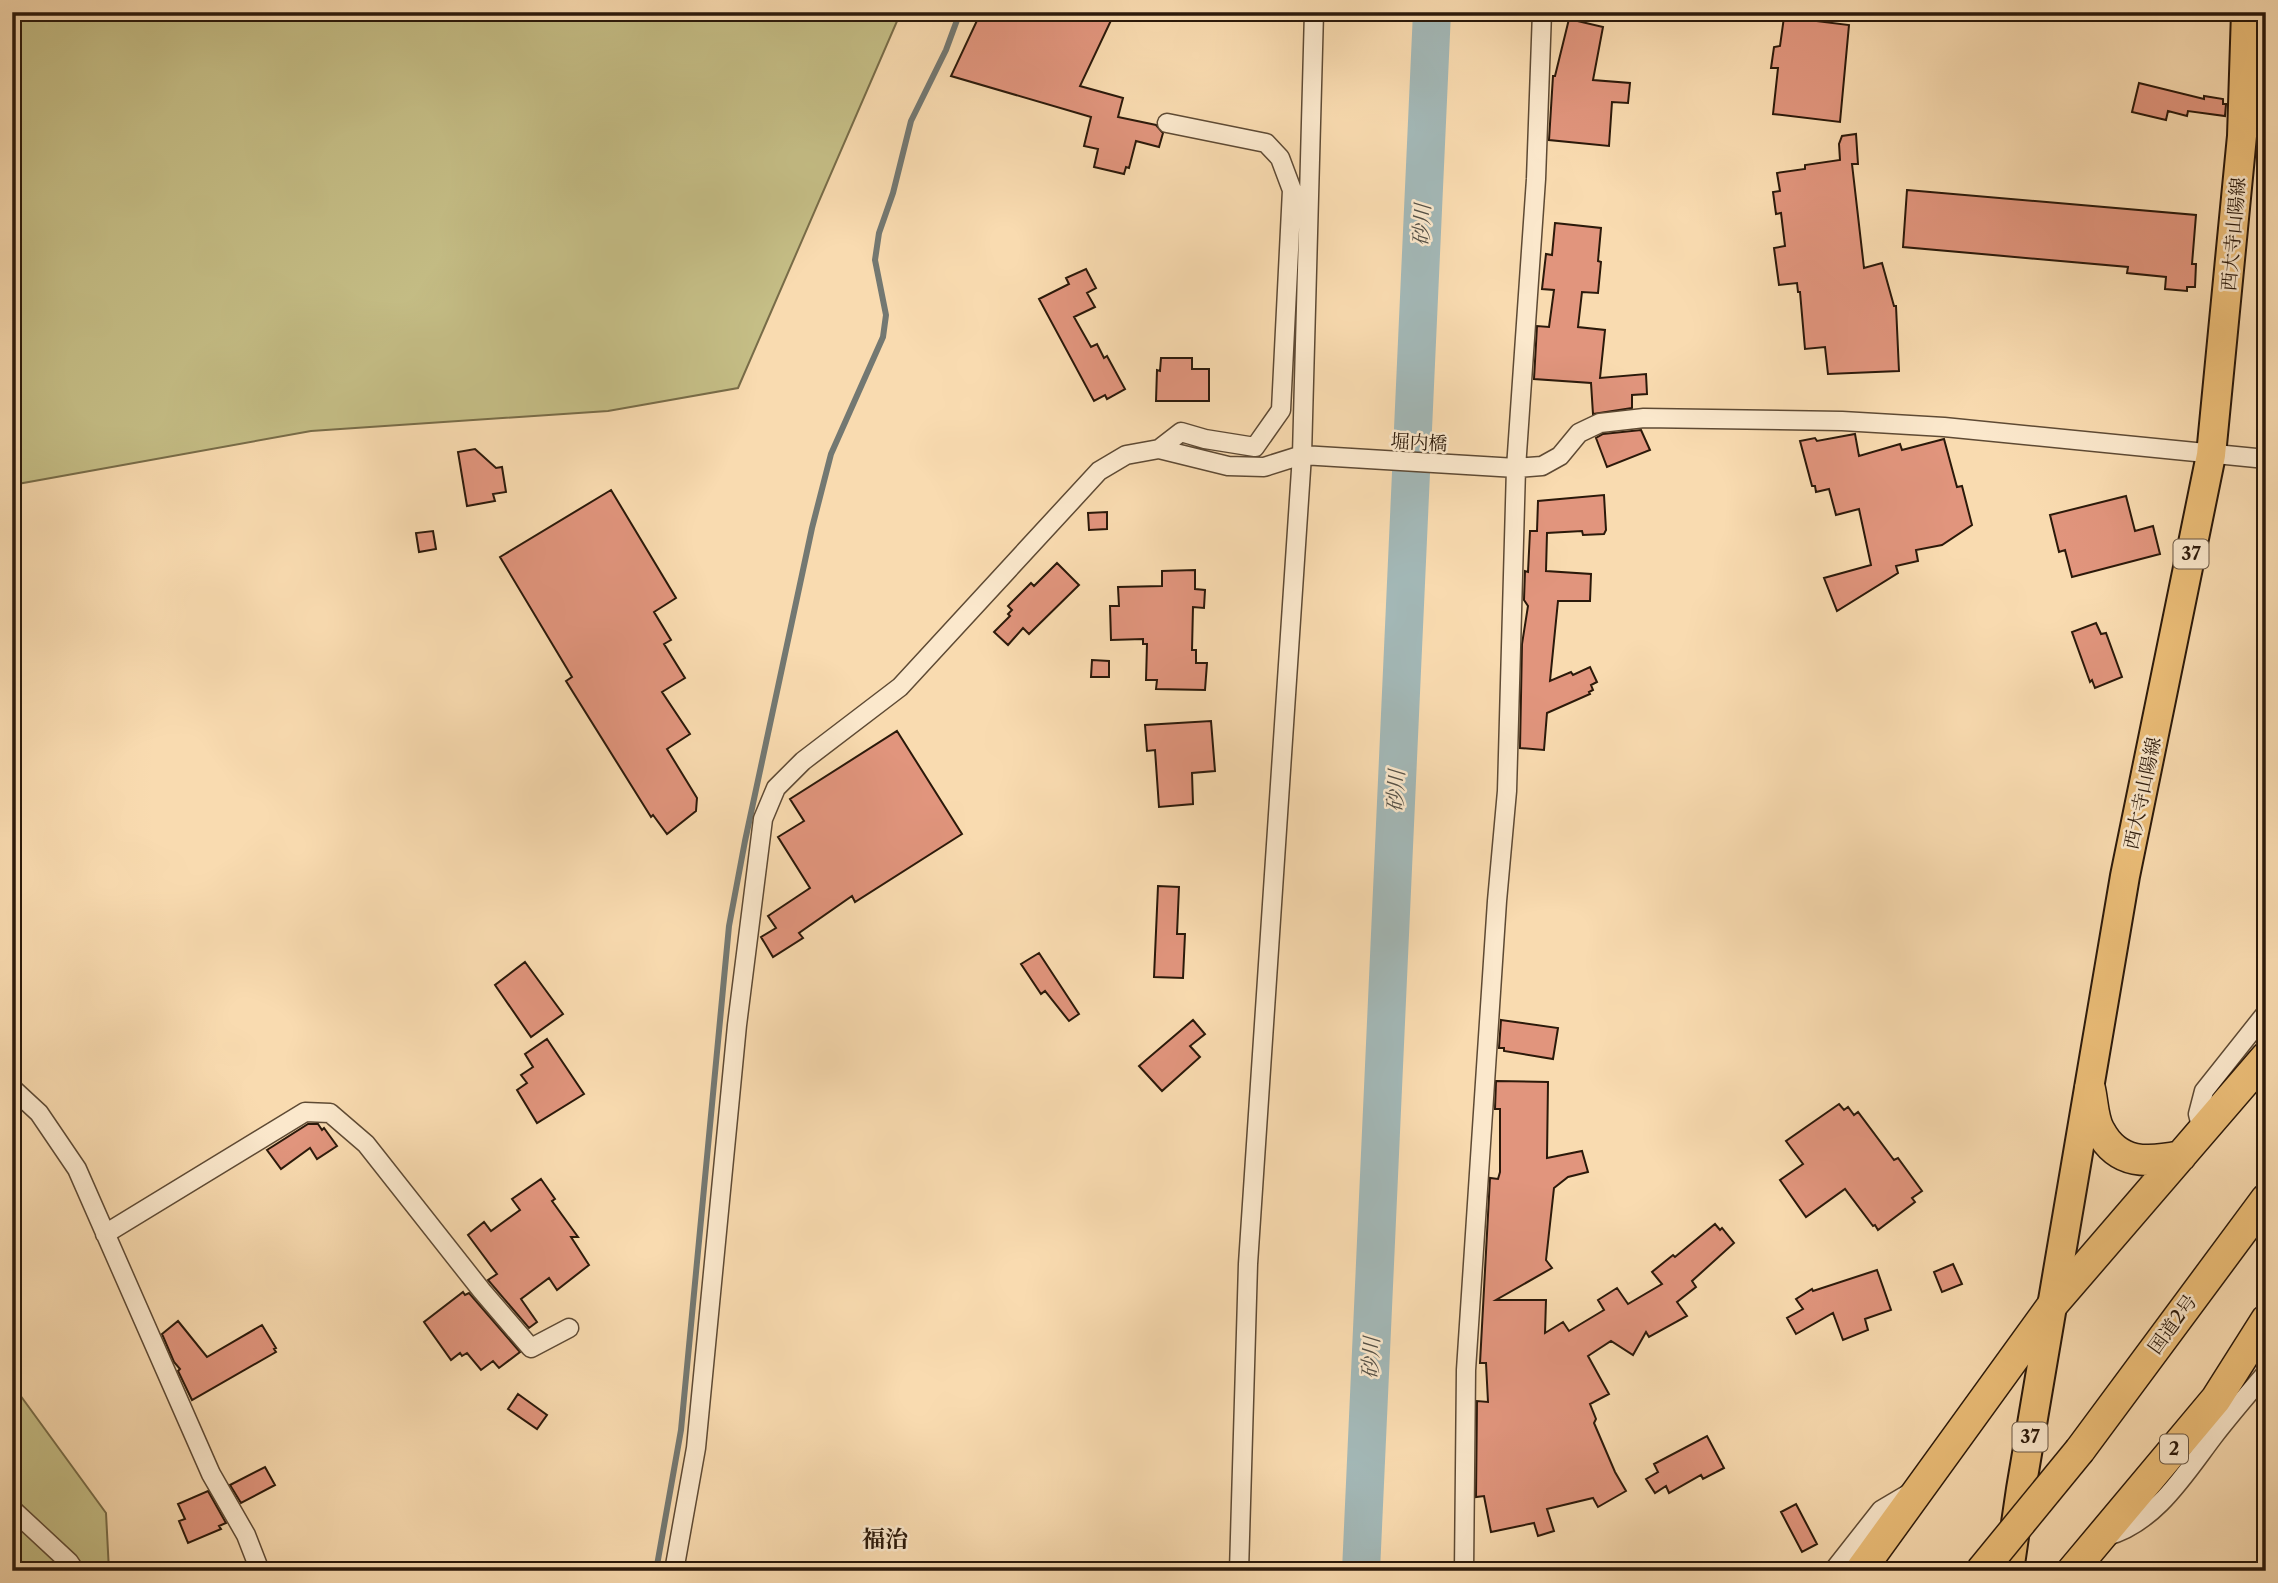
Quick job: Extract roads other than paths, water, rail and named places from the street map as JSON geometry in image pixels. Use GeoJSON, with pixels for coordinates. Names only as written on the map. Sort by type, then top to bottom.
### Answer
{"type":"FeatureCollection","features":[{"type":"Feature","properties":{"kind":"highway"},"geometry":{"type":"LineString","coordinates":[[1860,1571],[2054,1303],[2266,1057]]}},
{"type":"Feature","properties":{"kind":"highway"},"geometry":{"type":"LineString","coordinates":[[2090,1089],[2099,1131],[2117,1152],[2133,1159],[2153,1162],[2180,1156]]}},
{"type":"Feature","properties":{"kind":"highway","name":"国道2号"},"geometry":{"type":"LineString","coordinates":[[2080,1450],[2266,1199]]}},
{"type":"Feature","properties":{"kind":"highway","name":"国道2号"},"geometry":{"type":"LineString","coordinates":[[1982,1571],[2080,1450],[2192,1322],[2266,1226]]}},
{"type":"Feature","properties":{"kind":"highway","name":"2"},"geometry":{"type":"LineString","coordinates":[[2073,1571],[2216,1399],[2266,1320]]}},
{"type":"Feature","properties":{"kind":"main road","name":"西大寺山陽線"},"geometry":{"type":"LineString","coordinates":[[2009,1571],[2125,876],[2211,455],[2242,136],[2246,12]]}},
{"type":"Feature","properties":{"kind":"street"},"geometry":{"type":"LineString","coordinates":[[1240,1571],[1248,1264],[1302,455],[1314,12]]}},
{"type":"Feature","properties":{"kind":"street"},"geometry":{"type":"LineString","coordinates":[[1464,1571],[1466,1370],[1496,914],[1507,791],[1516,468],[1536,179],[1542,12]]}},
{"type":"Feature","properties":{"kind":"street"},"geometry":{"type":"LineString","coordinates":[[1159,449],[1181,432],[1255,447],[1281,410],[1292,190],[1280,158],[1266,143],[1167,123]]}},
{"type":"Feature","properties":{"kind":"street","name":"堀内橋"},"geometry":{"type":"LineString","coordinates":[[1302,455],[1516,468],[1542,466],[1560,456],[1578,433],[1600,423],[1644,418],[1842,421],[1944,427],[2266,459]]}},
{"type":"Feature","properties":{"kind":"street"},"geometry":{"type":"LineString","coordinates":[[674,1571],[696,1448],[737,1025],[756,863],[763,819],[776,788],[803,761],[900,687],[1099,471],[1126,455],[1159,449],[1228,466],[1264,467],[1302,455]]}},
{"type":"Feature","properties":{"kind":"street"},"geometry":{"type":"LineString","coordinates":[[2202,1130],[2198,1114],[2204,1091],[2266,1013]]}},
{"type":"Feature","properties":{"kind":"street"},"geometry":{"type":"LineString","coordinates":[[12,1088],[39,1113],[77,1169],[211,1474],[246,1535],[260,1571]]}},
{"type":"Feature","properties":{"kind":"street"},"geometry":{"type":"LineString","coordinates":[[105,1234],[305,1112],[330,1113],[366,1144],[482,1291],[531,1348],[569,1328]]}},
{"type":"Feature","properties":{"kind":"street"},"geometry":{"type":"LineString","coordinates":[[2102,1538],[2121,1532],[2148,1514],[2170,1493],[2266,1373]]}},
{"type":"Feature","properties":{"kind":"street"},"geometry":{"type":"LineString","coordinates":[[1833,1571],[1881,1510],[1922,1485]]}},
{"type":"Feature","properties":{"kind":"street"},"geometry":{"type":"LineString","coordinates":[[12,1509],[69,1562],[75,1571]]}},
{"type":"Feature","properties":{"kind":"waterway"},"geometry":{"type":"LineString","coordinates":[[656,1571],[681,1430],[729,926],[745,841],[812,528],[831,454],[883,337],[886,315],[875,260],[879,233],[893,193],[911,121],[946,50],[960,12]]}},
{"type":"Feature","properties":{"kind":"waterway","name":"砂川"},"geometry":{"type":"LineString","coordinates":[[1361,1571],[1432,12]]}},
{"type":"Feature","properties":{"kind":"district","name":"福治"},"geometry":{"type":"Point","coordinates":[885,1539]}}]}
